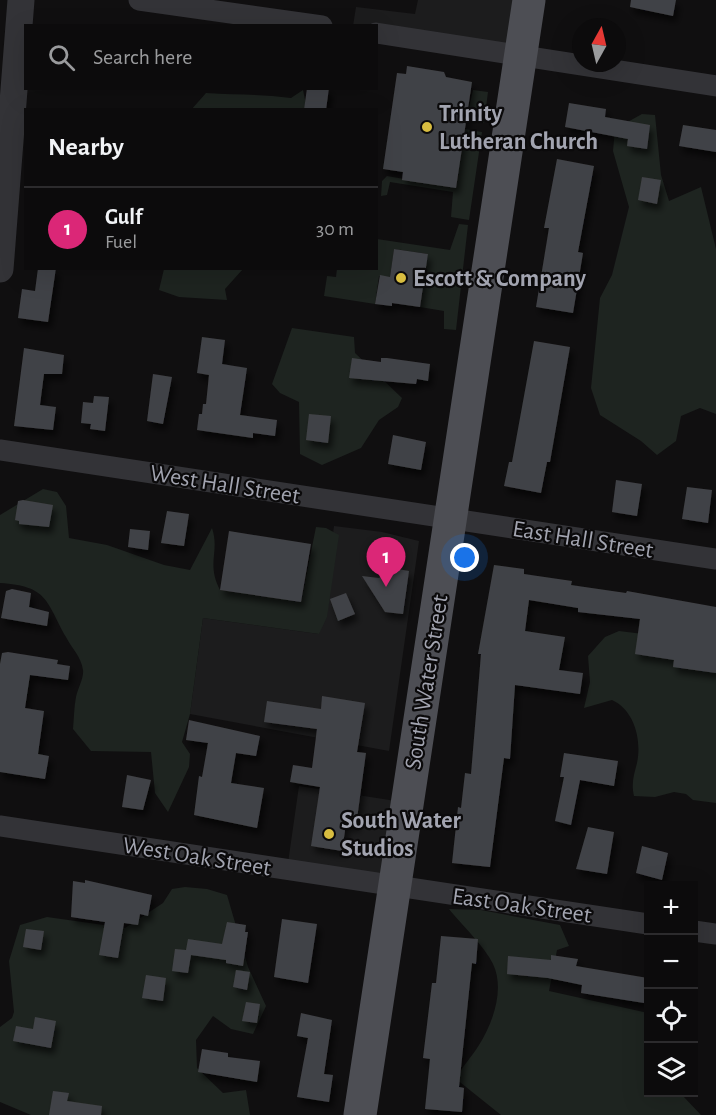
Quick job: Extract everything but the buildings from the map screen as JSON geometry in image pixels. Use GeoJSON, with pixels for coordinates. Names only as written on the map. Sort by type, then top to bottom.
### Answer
{"type":"FeatureCollection","features":[{"type":"Feature","properties":{"kind":"main road","name":"South Water Street"},"geometry":{"type":"LineString","coordinates":[[360,1115],[529,0]]}},
{"type":"Feature","properties":{"kind":"street"},"geometry":{"type":"LineString","coordinates":[[0,269],[21,0]]}},
{"type":"Feature","properties":{"kind":"street"},"geometry":{"type":"LineString","coordinates":[[139,0],[308,24]]}},
{"type":"Feature","properties":{"kind":"street"},"geometry":{"type":"LineString","coordinates":[[378,33],[520,53],[716,86]]}},
{"type":"Feature","properties":{"kind":"street","name":"West Hall Street"},"geometry":{"type":"LineString","coordinates":[[0,450],[450,519]]}},
{"type":"Feature","properties":{"kind":"street","name":"East Hall Street"},"geometry":{"type":"LineString","coordinates":[[450,519],[716,559]]}},
{"type":"Feature","properties":{"kind":"street","name":"West Oak Street"},"geometry":{"type":"LineString","coordinates":[[0,826],[395,886]]}},
{"type":"Feature","properties":{"kind":"street","name":"East Oak Street"},"geometry":{"type":"LineString","coordinates":[[395,886],[644,923]]}},
{"type":"Feature","properties":{"kind":"street"},"geometry":{"type":"LineString","coordinates":[[698,932],[716,934]]}},
{"type":"Feature","properties":{"kind":"shaded area"},"geometry":{"type":"Polygon","coordinates":[[[418,0],[526,0],[519,50],[378,26],[378,24],[353,24],[356,7],[415,14],[418,0]]]}},
{"type":"Feature","properties":{"kind":"shaded area"},"geometry":{"type":"Polygon","coordinates":[[[303,90],[307,108],[193,108],[206,93],[291,98],[303,90]]]}},
{"type":"Feature","properties":{"kind":"shaded area"},"geometry":{"type":"Polygon","coordinates":[[[473,90],[488,92],[484,123],[466,121],[473,90]]]}},
{"type":"Feature","properties":{"kind":"shaded area"},"geometry":{"type":"Polygon","coordinates":[[[642,114],[655,115],[661,175],[669,201],[701,187],[716,249],[716,414],[700,408],[681,416],[676,441],[657,455],[641,441],[600,415],[591,388],[600,298],[612,275],[629,207],[613,151],[615,129],[642,114]]]}},
{"type":"Feature","properties":{"kind":"shaded area"},"geometry":{"type":"Polygon","coordinates":[[[465,129],[482,132],[469,220],[451,217],[453,192],[390,182],[387,195],[381,196],[382,181],[387,176],[456,188],[465,129]]]}},
{"type":"Feature","properties":{"kind":"shaded area"},"geometry":{"type":"Polygon","coordinates":[[[459,224],[468,225],[456,330],[444,329],[444,311],[420,307],[428,254],[394,249],[390,277],[379,276],[375,304],[324,296],[327,276],[336,277],[337,270],[378,270],[378,239],[450,250],[459,224]]]}},
{"type":"Feature","properties":{"kind":"shaded area"},"geometry":{"type":"Polygon","coordinates":[[[164,270],[242,270],[225,289],[227,300],[179,297],[159,290],[164,270]]]}},
{"type":"Feature","properties":{"kind":"shaded area"},"geometry":{"type":"Polygon","coordinates":[[[292,328],[354,337],[355,353],[402,398],[398,407],[379,420],[361,448],[322,465],[300,454],[299,402],[280,393],[272,384],[292,328]]]}},
{"type":"Feature","properties":{"kind":"shaded area"},"geometry":{"type":"Polygon","coordinates":[[[43,489],[57,492],[66,506],[69,538],[107,545],[164,565],[190,570],[212,528],[215,544],[213,565],[220,590],[301,602],[316,527],[326,528],[339,535],[327,617],[319,634],[203,618],[190,714],[182,742],[190,754],[189,767],[168,812],[155,793],[151,752],[91,751],[73,729],[76,697],[83,673],[78,657],[44,598],[28,588],[0,583],[0,515],[43,489]]]}},
{"type":"Feature","properties":{"kind":"shaded area"},"geometry":{"type":"Polygon","coordinates":[[[334,526],[382,532],[419,541],[389,751],[190,714],[203,618],[319,634],[334,526]]]}},
{"type":"Feature","properties":{"kind":"shaded area"},"geometry":{"type":"Polygon","coordinates":[[[619,631],[692,640],[716,646],[716,803],[693,800],[686,794],[674,792],[655,797],[634,796],[633,783],[638,744],[631,718],[620,705],[612,700],[584,708],[590,682],[588,656],[605,637],[619,631]]]}},
{"type":"Feature","properties":{"kind":"shaded area"},"geometry":{"type":"Polygon","coordinates":[[[299,786],[409,803],[395,886],[287,870],[299,786]]]}},
{"type":"Feature","properties":{"kind":"shaded area"},"geometry":{"type":"Polygon","coordinates":[[[185,887],[207,889],[227,895],[248,967],[266,1006],[253,1034],[231,1029],[213,1016],[196,1040],[197,1068],[223,1093],[246,1090],[250,1115],[31,1115],[0,1102],[0,1027],[12,1018],[14,1012],[9,961],[20,925],[47,917],[125,928],[163,903],[172,889],[185,887]]]}},
{"type":"Feature","properties":{"kind":"shaded area"},"geometry":{"type":"Polygon","coordinates":[[[449,909],[481,910],[560,925],[569,946],[557,950],[549,991],[644,1012],[644,1097],[684,1097],[701,1115],[501,1115],[456,1079],[489,1027],[498,995],[493,964],[479,943],[449,909]]]}},
{"type":"Feature","properties":{"kind":"place","name":"Trinity Lutheran Church"},"geometry":{"type":"Point","coordinates":[427,127]}},
{"type":"Feature","properties":{"kind":"place","name":"Escott & Company"},"geometry":{"type":"Point","coordinates":[401,278]}},
{"type":"Feature","properties":{"kind":"place","name":"Gulf"},"geometry":{"type":"Point","coordinates":[386,587]}},
{"type":"Feature","properties":{"kind":"place","name":"South Water Studios"},"geometry":{"type":"Point","coordinates":[329,834]}}]}
